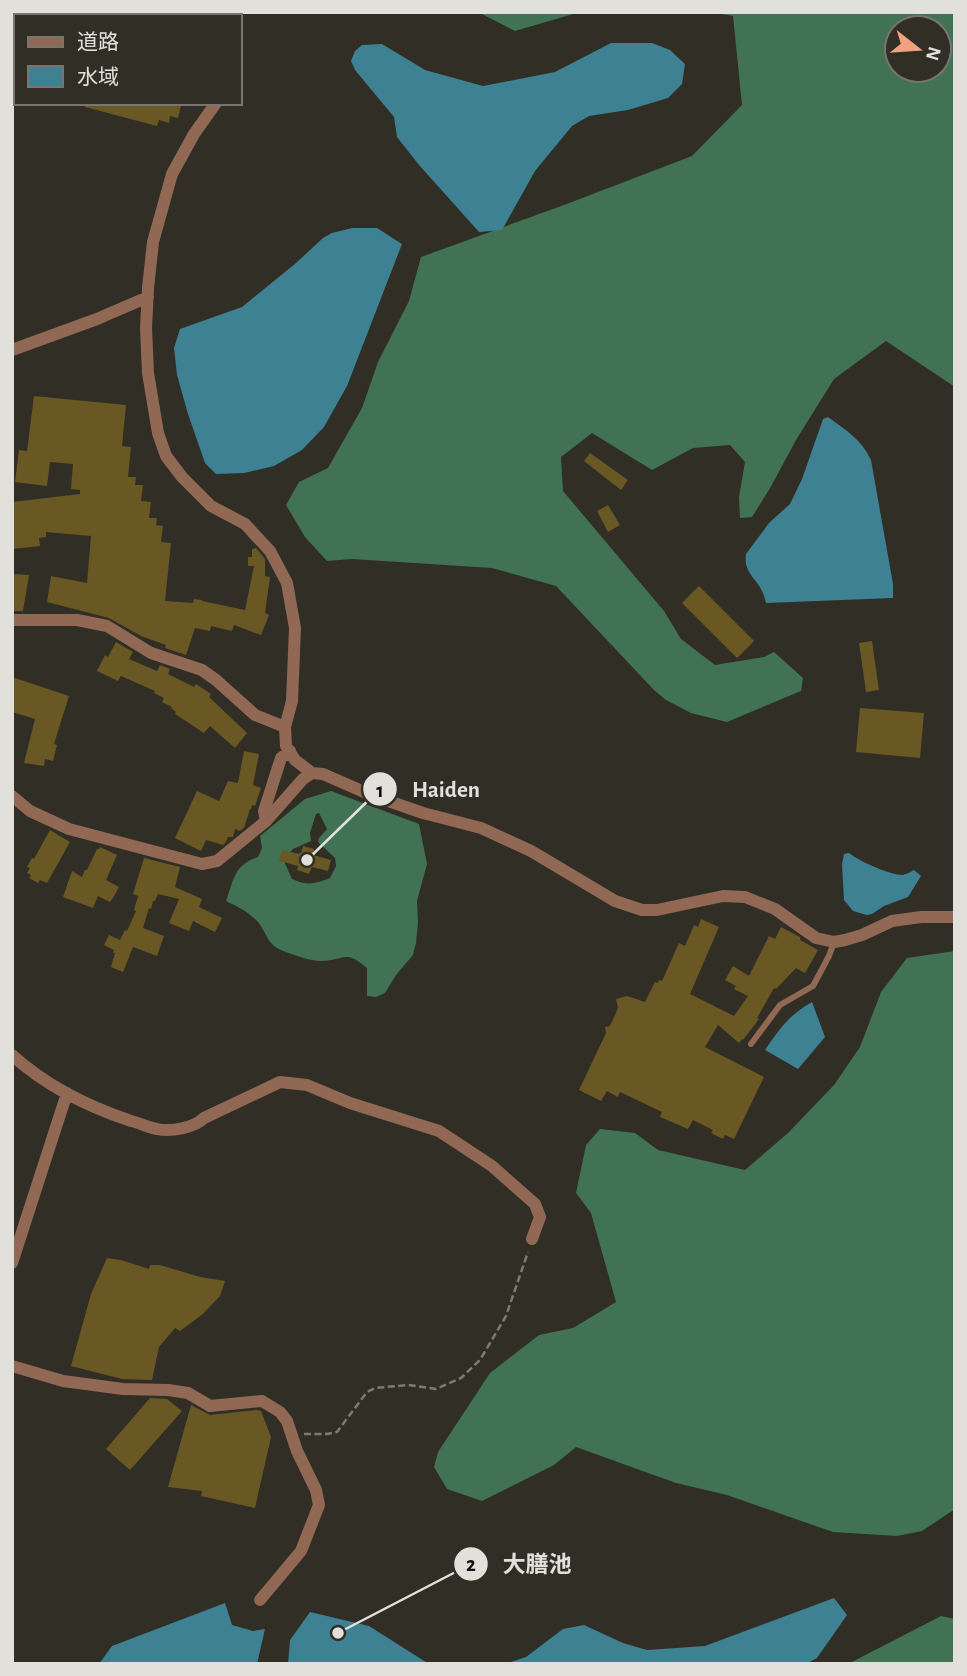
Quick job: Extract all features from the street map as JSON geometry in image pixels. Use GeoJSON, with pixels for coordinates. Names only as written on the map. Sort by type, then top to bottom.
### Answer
{"type":"FeatureCollection","features":[{"type":"Feature","properties":{"kind":"street"},"geometry":{"type":"LineString","coordinates":[[215,105],[194,134],[172,174],[153,242],[146,328],[148,373],[158,433],[166,456],[182,478],[211,506],[245,524],[270,551],[287,583],[295,628],[292,701],[285,727],[286,746],[295,760],[312,773],[323,774],[371,795],[423,813],[481,828],[531,851],[615,901],[642,910],[657,910],[723,896],[745,897],[775,909],[816,938],[834,942],[862,935],[892,921],[921,917],[955,917]]}},
{"type":"Feature","properties":{"kind":"street"},"geometry":{"type":"LineString","coordinates":[[12,350],[148,297]]}},
{"type":"Feature","properties":{"kind":"street"},"geometry":{"type":"LineString","coordinates":[[12,620],[77,620],[107,626],[151,653],[202,670],[255,716],[285,727]]}},
{"type":"Feature","properties":{"kind":"street"},"geometry":{"type":"LineString","coordinates":[[266,821],[264,811],[281,758],[290,751]]}},
{"type":"Feature","properties":{"kind":"street"},"geometry":{"type":"LineString","coordinates":[[12,796],[30,811],[69,829],[202,864],[217,861],[266,821],[303,779],[312,773]]}},
{"type":"Feature","properties":{"kind":"street"},"geometry":{"type":"LineString","coordinates":[[12,1055],[67,1093],[110,1113],[159,1130],[200,1122],[280,1082],[307,1085],[350,1103],[439,1132],[492,1166],[535,1204],[540,1217],[532,1239]]}},
{"type":"Feature","properties":{"kind":"street"},"geometry":{"type":"LineString","coordinates":[[12,1263],[67,1093]]}},
{"type":"Feature","properties":{"kind":"street"},"geometry":{"type":"LineString","coordinates":[[12,1366],[63,1381],[123,1389],[188,1393],[210,1406],[262,1401],[280,1412],[287,1420],[297,1451],[316,1490],[319,1505],[301,1551],[260,1600]]}},
{"type":"Feature","properties":{"kind":"lane"},"geometry":{"type":"LineString","coordinates":[[751,1044],[780,1005],[813,986],[834,942]]}},
{"type":"Feature","properties":{"kind":"path"},"geometry":{"type":"LineString","coordinates":[[291,1433],[337,1432],[368,1392],[375,1388],[408,1385],[436,1389],[461,1378],[480,1360],[506,1316],[532,1239]]}},
{"type":"Feature","properties":{"kind":"green space"},"geometry":{"type":"Polygon","coordinates":[[[478,12],[580,12],[515,31],[478,12]]]}},
{"type":"Feature","properties":{"kind":"green space"},"geometry":{"type":"Polygon","coordinates":[[[709,12],[955,12],[955,387],[886,341],[834,379],[752,517],[740,518],[739,497],[745,462],[730,445],[693,448],[652,470],[592,433],[561,457],[563,491],[664,611],[681,639],[715,665],[764,657],[774,652],[803,678],[801,691],[727,722],[691,713],[666,700],[556,586],[492,568],[352,559],[327,561],[305,537],[286,505],[299,482],[328,468],[362,408],[378,362],[409,301],[421,257],[692,156],[742,105],[733,16],[709,12]]]}},
{"type":"Feature","properties":{"kind":"green space"},"geometry":{"type":"Polygon","coordinates":[[[331,791],[419,824],[427,864],[417,901],[416,943],[413,955],[385,993],[376,997],[367,996],[367,968],[360,962],[349,957],[317,961],[283,951],[269,941],[252,916],[226,901],[239,869],[258,857],[262,848],[260,836],[305,799],[331,791]],[[319,813],[316,814],[310,833],[311,841],[293,849],[283,859],[292,879],[311,883],[330,878],[336,866],[335,858],[318,842],[327,829],[319,813]]]}},
{"type":"Feature","properties":{"kind":"green space"},"geometry":{"type":"Polygon","coordinates":[[[955,951],[955,1509],[922,1531],[897,1536],[833,1532],[727,1495],[676,1483],[576,1447],[554,1465],[482,1501],[447,1489],[434,1467],[438,1452],[490,1373],[539,1335],[573,1328],[616,1302],[591,1213],[576,1193],[586,1145],[600,1129],[635,1133],[658,1150],[745,1170],[788,1133],[834,1085],[860,1047],[881,992],[907,958],[955,951]]]}},
{"type":"Feature","properties":{"kind":"green space"},"geometry":{"type":"Polygon","coordinates":[[[941,1616],[955,1619],[955,1664],[848,1664],[941,1616]]]}},
{"type":"Feature","properties":{"kind":"water"},"geometry":{"type":"Polygon","coordinates":[[[611,43],[652,43],[670,50],[685,64],[682,84],[668,98],[628,110],[589,116],[572,126],[535,171],[502,230],[479,232],[397,137],[394,117],[355,70],[351,61],[355,51],[362,45],[382,44],[425,70],[483,86],[555,72],[611,43]]]}},
{"type":"Feature","properties":{"kind":"water"},"geometry":{"type":"Polygon","coordinates":[[[352,228],[377,228],[402,244],[347,386],[324,427],[302,450],[274,466],[244,473],[216,474],[205,463],[177,375],[174,348],[180,329],[242,307],[323,238],[352,228]]]}},
{"type":"Feature","properties":{"kind":"water"},"geometry":{"type":"Polygon","coordinates":[[[828,417],[858,441],[871,460],[893,584],[893,598],[766,603],[762,591],[746,566],[746,554],[769,523],[790,504],[802,479],[823,419],[828,417]]]}},
{"type":"Feature","properties":{"kind":"water"},"geometry":{"type":"Polygon","coordinates":[[[849,853],[890,873],[903,875],[914,870],[921,876],[908,897],[884,906],[872,914],[853,911],[844,900],[842,864],[844,854],[849,853]]]}},
{"type":"Feature","properties":{"kind":"water"},"geometry":{"type":"Polygon","coordinates":[[[812,1002],[825,1037],[798,1069],[765,1050],[786,1023],[812,1002]]]}},
{"type":"Feature","properties":{"kind":"water"},"geometry":{"type":"Polygon","coordinates":[[[834,1598],[847,1615],[817,1658],[806,1664],[505,1664],[526,1657],[563,1629],[584,1625],[623,1643],[647,1650],[705,1646],[834,1598]]]}},
{"type":"Feature","properties":{"kind":"water"},"geometry":{"type":"Polygon","coordinates":[[[225,1603],[232,1625],[253,1631],[265,1629],[257,1664],[99,1664],[112,1646],[225,1603]]]}},
{"type":"Feature","properties":{"kind":"water"},"geometry":{"type":"Polygon","coordinates":[[[310,1612],[369,1626],[429,1664],[288,1664],[290,1640],[310,1612]]]}},
{"type":"Feature","properties":{"kind":"building"},"geometry":{"type":"Polygon","coordinates":[[[181,106],[178,118],[170,116],[169,123],[159,120],[157,126],[85,107],[181,106]]]}},
{"type":"Feature","properties":{"kind":"building"},"geometry":{"type":"Polygon","coordinates":[[[34,396],[126,405],[122,446],[131,447],[128,477],[136,477],[135,485],[143,485],[141,501],[151,502],[149,518],[157,518],[156,525],[163,526],[161,542],[171,543],[165,601],[193,603],[194,599],[245,610],[254,566],[248,566],[248,557],[252,557],[252,549],[256,548],[265,559],[265,576],[270,577],[265,613],[269,615],[261,635],[234,625],[232,631],[211,626],[210,631],[195,628],[186,655],[165,648],[166,645],[141,636],[109,618],[47,602],[51,576],[87,583],[91,536],[46,532],[46,537],[39,538],[40,546],[12,549],[12,502],[80,494],[80,490],[71,489],[73,464],[50,462],[47,486],[15,482],[19,450],[27,451],[34,396]]]}},
{"type":"Feature","properties":{"kind":"building"},"geometry":{"type":"Polygon","coordinates":[[[590,453],[628,480],[621,490],[584,461],[590,453]]]}},
{"type":"Feature","properties":{"kind":"building"},"geometry":{"type":"Polygon","coordinates":[[[608,505],[620,525],[608,532],[597,511],[608,505]]]}},
{"type":"Feature","properties":{"kind":"building"},"geometry":{"type":"Polygon","coordinates":[[[13,574],[29,575],[23,611],[12,611],[13,574]]]}},
{"type":"Feature","properties":{"kind":"building"},"geometry":{"type":"Polygon","coordinates":[[[699,586],[754,641],[737,658],[682,603],[699,586]]]}},
{"type":"Feature","properties":{"kind":"building"},"geometry":{"type":"Polygon","coordinates":[[[872,641],[879,690],[866,692],[859,643],[872,641]]]}},
{"type":"Feature","properties":{"kind":"building"},"geometry":{"type":"Polygon","coordinates":[[[116,642],[133,652],[129,659],[157,671],[160,665],[170,669],[168,674],[194,687],[196,684],[211,694],[209,697],[247,733],[235,748],[210,726],[204,733],[175,714],[172,707],[162,702],[164,698],[154,693],[155,691],[121,676],[118,681],[97,671],[116,642]]]}},
{"type":"Feature","properties":{"kind":"building"},"geometry":{"type":"Polygon","coordinates":[[[12,677],[69,696],[54,744],[57,745],[53,761],[45,759],[44,766],[24,763],[35,719],[12,712],[12,677]]]}},
{"type":"Feature","properties":{"kind":"building"},"geometry":{"type":"Polygon","coordinates":[[[860,708],[924,713],[920,758],[856,752],[860,708]]]}},
{"type":"Feature","properties":{"kind":"building"},"geometry":{"type":"Polygon","coordinates":[[[244,751],[259,754],[253,785],[261,788],[244,828],[240,831],[235,829],[233,837],[228,837],[223,845],[206,840],[201,851],[175,838],[197,791],[219,801],[228,781],[238,783],[244,751]]]}},
{"type":"Feature","properties":{"kind":"building"},"geometry":{"type":"Polygon","coordinates":[[[50,830],[70,842],[47,883],[40,880],[38,883],[29,878],[31,875],[27,873],[30,868],[27,867],[50,830]]]}},
{"type":"Feature","properties":{"kind":"building"},"geometry":{"type":"Polygon","coordinates":[[[303,846],[314,849],[313,855],[331,860],[328,871],[312,867],[309,874],[297,870],[298,866],[279,861],[282,850],[299,854],[303,846]]]}},
{"type":"Feature","properties":{"kind":"building"},"geometry":{"type":"Polygon","coordinates":[[[100,847],[117,855],[106,880],[119,887],[113,898],[110,902],[98,896],[93,908],[63,897],[72,871],[82,877],[100,847]]]}},
{"type":"Feature","properties":{"kind":"building"},"geometry":{"type":"Polygon","coordinates":[[[144,858],[180,867],[175,887],[202,899],[199,907],[222,918],[215,932],[193,921],[189,931],[169,923],[179,899],[158,894],[151,909],[149,908],[143,928],[164,936],[157,956],[133,947],[123,972],[111,967],[115,953],[104,945],[109,935],[120,940],[125,930],[127,931],[136,911],[134,910],[138,896],[133,894],[144,858]]]}},
{"type":"Feature","properties":{"kind":"building"},"geometry":{"type":"Polygon","coordinates":[[[701,919],[719,927],[690,994],[734,1016],[748,996],[734,989],[736,986],[725,980],[733,966],[749,976],[769,936],[775,939],[781,927],[818,950],[805,973],[796,968],[774,988],[757,1018],[759,1019],[743,1040],[739,1043],[718,1025],[705,1047],[764,1077],[734,1139],[725,1135],[723,1139],[711,1133],[713,1130],[693,1120],[688,1129],[660,1117],[662,1112],[620,1092],[618,1097],[607,1091],[601,1101],[579,1090],[606,1033],[605,1027],[610,1026],[618,1008],[616,999],[627,996],[645,1002],[655,982],[662,981],[679,943],[685,946],[694,925],[698,927],[701,919]]]}},
{"type":"Feature","properties":{"kind":"building"},"geometry":{"type":"Polygon","coordinates":[[[107,1258],[149,1269],[150,1265],[160,1265],[225,1281],[220,1296],[203,1314],[180,1331],[175,1328],[159,1347],[152,1380],[122,1379],[71,1366],[91,1294],[107,1258]]]}},
{"type":"Feature","properties":{"kind":"building"},"geometry":{"type":"Polygon","coordinates":[[[150,1398],[167,1399],[182,1411],[130,1470],[106,1449],[150,1398]]]}},
{"type":"Feature","properties":{"kind":"building"},"geometry":{"type":"Polygon","coordinates":[[[191,1405],[210,1415],[261,1411],[271,1437],[255,1508],[201,1496],[202,1491],[168,1487],[191,1405]]]}},
{"type":"Feature","properties":{"kind":"place","name":"Haiden"},"geometry":{"type":"Point","coordinates":[307,860]}},
{"type":"Feature","properties":{"kind":"place","name":"大膳池"},"geometry":{"type":"Point","coordinates":[338,1633]}}]}
